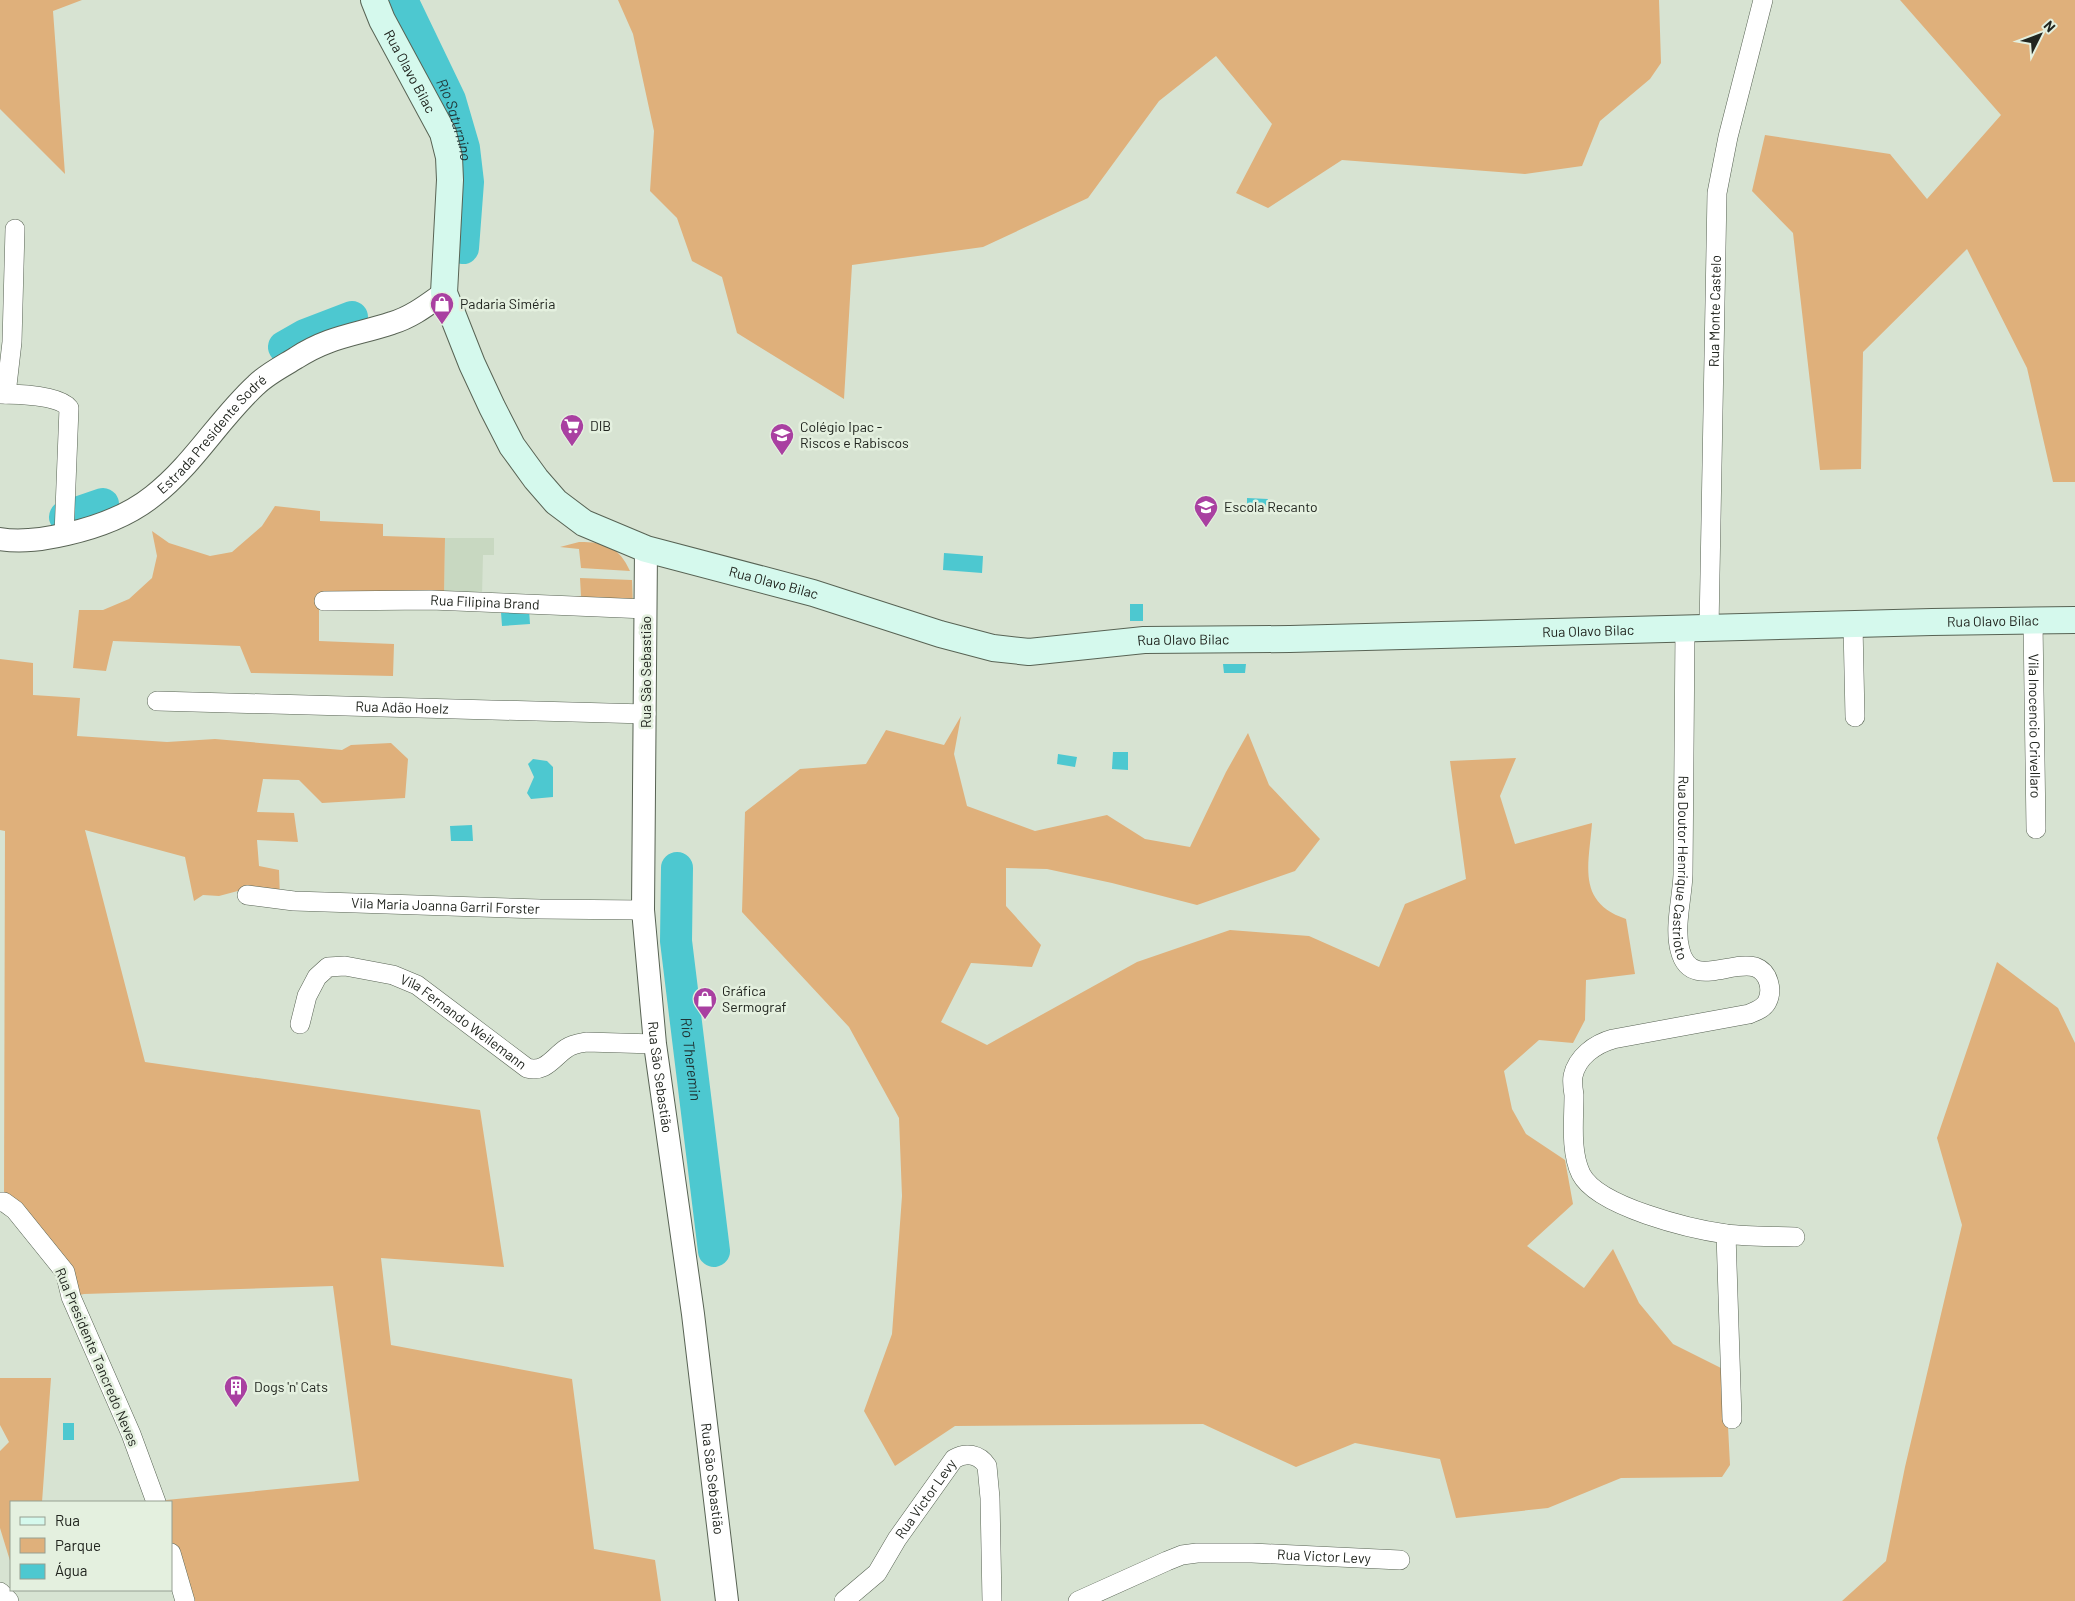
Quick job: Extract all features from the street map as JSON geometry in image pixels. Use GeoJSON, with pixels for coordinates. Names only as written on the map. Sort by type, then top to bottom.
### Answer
{"type":"FeatureCollection","features":[{"type":"Feature","properties":{"kind":"main road","name":"Rua Olavo Bilac"},"geometry":{"type":"LineString","coordinates":[[374,0],[382,20],[443,132],[449,157],[450,180],[444,293],[472,364],[492,407],[512,446],[536,480],[556,502],[584,522],[646,549],[813,593],[940,634],[993,648],[1029,652],[1144,640],[1290,639],[2075,620]]}},
{"type":"Feature","properties":{"kind":"street","name":"Rua Monte Castelo"},"geometry":{"type":"LineString","coordinates":[[1697,629],[1717,193],[1728,137],[1764,0]]}},
{"type":"Feature","properties":{"kind":"street"},"geometry":{"type":"LineString","coordinates":[[15,229],[12,342],[3,394],[43,397],[64,404],[68,408],[65,523]]}},
{"type":"Feature","properties":{"kind":"street","name":"Estrada Presidente Sodré"},"geometry":{"type":"LineString","coordinates":[[0,539],[12,542],[26,541],[65,523],[84,530],[110,521],[138,507],[154,495],[188,461],[257,384],[298,356],[331,340],[392,323],[419,311],[444,293]]}},
{"type":"Feature","properties":{"kind":"street","name":"Rua São Sebastião"},"geometry":{"type":"LineString","coordinates":[[646,549],[643,910],[655,1044],[693,1314],[727,1601]]}},
{"type":"Feature","properties":{"kind":"street","name":"Rua Filipina Brand"},"geometry":{"type":"LineString","coordinates":[[324,601],[431,600],[646,609]]}},
{"type":"Feature","properties":{"kind":"street","name":"Vila Inocencio Crivellaro"},"geometry":{"type":"LineString","coordinates":[[2033,622],[2036,829]]}},
{"type":"Feature","properties":{"kind":"street"},"geometry":{"type":"LineString","coordinates":[[1853,625],[1855,717]]}},
{"type":"Feature","properties":{"kind":"street","name":"Rua Doutor Henrique Castrioto"},"geometry":{"type":"LineString","coordinates":[[1697,629],[1678,937],[1681,957],[1691,968],[1702,972],[1740,966],[1756,968],[1767,976],[1770,991],[1767,1002],[1760,1009],[1748,1014],[1613,1039],[1601,1042],[1590,1050],[1579,1062],[1573,1076],[1576,1160],[1582,1175],[1591,1188],[1610,1200],[1664,1220],[1726,1234],[1795,1237]]}},
{"type":"Feature","properties":{"kind":"street","name":"Rua Adão Hoelz"},"geometry":{"type":"LineString","coordinates":[[157,701],[646,714]]}},
{"type":"Feature","properties":{"kind":"street","name":"Vila Maria Joanna Garril Forster"},"geometry":{"type":"LineString","coordinates":[[247,895],[294,901],[540,909],[643,910]]}},
{"type":"Feature","properties":{"kind":"street","name":"Vila Fernando Weilemann"},"geometry":{"type":"LineString","coordinates":[[300,1024],[307,996],[317,977],[328,967],[345,966],[393,975],[417,985],[527,1068],[535,1070],[543,1068],[568,1046],[586,1042],[655,1044]]}},
{"type":"Feature","properties":{"kind":"street","name":"Rua Presidente Tancredo Neves"},"geometry":{"type":"LineString","coordinates":[[0,1202],[4,1202],[15,1210],[65,1272],[71,1297],[131,1434],[156,1501]]}},
{"type":"Feature","properties":{"kind":"street"},"geometry":{"type":"LineString","coordinates":[[1726,1234],[1732,1420]]}},
{"type":"Feature","properties":{"kind":"street","name":"Rua Victor Levy"},"geometry":{"type":"LineString","coordinates":[[844,1601],[877,1573],[897,1539],[954,1459],[960,1455],[969,1454],[978,1457],[987,1466],[990,1498],[992,1601]]}},
{"type":"Feature","properties":{"kind":"street","name":"Rua Victor Levy"},"geometry":{"type":"LineString","coordinates":[[1078,1601],[1167,1561],[1182,1555],[1197,1553],[1252,1553],[1400,1560]]}},
{"type":"Feature","properties":{"kind":"street"},"geometry":{"type":"LineString","coordinates":[[172,1557],[185,1601]]}},
{"type":"Feature","properties":{"kind":"street"},"geometry":{"type":"LineString","coordinates":[[0,1592],[9,1601]]}},
{"type":"Feature","properties":{"kind":"shaded area"},"geometry":{"type":"Polygon","coordinates":[[[445,538],[494,538],[494,555],[483,555],[482,595],[444,596],[445,538]]]}},
{"type":"Feature","properties":{"kind":"green space"},"geometry":{"type":"Polygon","coordinates":[[[0,0],[82,0],[53,11],[65,174],[0,109],[0,0]]]}},
{"type":"Feature","properties":{"kind":"green space"},"geometry":{"type":"Polygon","coordinates":[[[618,0],[1659,0],[1661,63],[1650,79],[1600,121],[1582,166],[1525,174],[1342,160],[1268,208],[1236,193],[1272,124],[1216,56],[1159,101],[1088,198],[983,247],[852,265],[844,399],[737,333],[722,277],[692,261],[677,218],[650,191],[654,131],[633,34],[618,0]]]}},
{"type":"Feature","properties":{"kind":"green space"},"geometry":{"type":"Polygon","coordinates":[[[1900,0],[2075,0],[2075,482],[2053,482],[2027,368],[1967,249],[1863,352],[1861,469],[1820,470],[1793,233],[1752,191],[1765,135],[1890,154],[1927,199],[2001,115],[1900,0]]]}},
{"type":"Feature","properties":{"kind":"green space"},"geometry":{"type":"Polygon","coordinates":[[[275,506],[320,511],[320,521],[383,524],[383,536],[445,538],[444,596],[319,599],[319,641],[394,644],[393,676],[251,673],[240,646],[113,641],[106,671],[73,668],[79,610],[103,610],[129,599],[152,578],[157,556],[152,531],[169,543],[210,556],[232,552],[262,526],[275,506]]]}},
{"type":"Feature","properties":{"kind":"green space"},"geometry":{"type":"Polygon","coordinates":[[[579,542],[597,543],[616,551],[630,571],[581,568],[579,549],[560,547],[579,542]]]}},
{"type":"Feature","properties":{"kind":"green space"},"geometry":{"type":"Polygon","coordinates":[[[580,578],[632,580],[633,607],[566,604],[566,596],[581,596],[580,578]]]}},
{"type":"Feature","properties":{"kind":"green space"},"geometry":{"type":"Polygon","coordinates":[[[0,659],[33,663],[33,695],[80,698],[77,736],[167,742],[215,739],[342,750],[351,745],[391,743],[408,759],[405,798],[322,803],[299,780],[263,779],[257,812],[294,813],[298,842],[257,840],[259,866],[279,870],[280,899],[249,888],[219,896],[203,895],[194,901],[185,857],[85,830],[145,1062],[480,1110],[504,1267],[381,1258],[391,1345],[572,1379],[594,1549],[655,1560],[661,1601],[185,1601],[172,1556],[172,1501],[156,1501],[359,1481],[333,1286],[84,1294],[71,1297],[4,1202],[5,831],[0,830],[0,659]]]}},
{"type":"Feature","properties":{"kind":"green space"},"geometry":{"type":"Polygon","coordinates":[[[961,716],[954,754],[967,806],[1035,831],[1107,815],[1145,839],[1190,847],[1226,772],[1248,733],[1269,785],[1320,839],[1295,871],[1197,905],[1112,883],[1047,869],[1006,868],[1006,906],[1041,945],[1032,967],[971,963],[941,1022],[987,1045],[1137,962],[1230,930],[1309,936],[1379,967],[1405,904],[1466,879],[1450,761],[1516,758],[1500,796],[1515,844],[1592,823],[1588,867],[1592,892],[1599,903],[1610,912],[1626,919],[1635,974],[1586,980],[1585,1020],[1573,1043],[1539,1040],[1504,1071],[1512,1109],[1526,1134],[1565,1160],[1573,1204],[1527,1246],[1584,1288],[1613,1249],[1639,1303],[1673,1344],[1721,1368],[1727,1407],[1730,1465],[1722,1477],[1621,1478],[1548,1508],[1456,1518],[1440,1459],[1355,1443],[1296,1467],[1203,1424],[955,1426],[895,1466],[864,1411],[892,1334],[902,1196],[899,1118],[849,1027],[742,912],[745,812],[800,769],[866,764],[886,730],[944,745],[961,716]]]}},
{"type":"Feature","properties":{"kind":"green space"},"geometry":{"type":"Polygon","coordinates":[[[1997,962],[2058,1008],[2075,1043],[2075,1601],[1842,1601],[1886,1561],[1905,1467],[1962,1225],[1937,1138],[1997,962]]]}},
{"type":"Feature","properties":{"kind":"green space"},"geometry":{"type":"Polygon","coordinates":[[[0,1378],[51,1378],[42,1501],[10,1501],[10,1561],[0,1528],[0,1451],[9,1442],[0,1425],[0,1378]]]}},
{"type":"Feature","properties":{"kind":"water"},"geometry":{"type":"Polygon","coordinates":[[[1247,498],[1268,499],[1268,509],[1247,508],[1247,498]]]}},
{"type":"Feature","properties":{"kind":"water"},"geometry":{"type":"Polygon","coordinates":[[[944,553],[983,556],[982,573],[943,570],[944,553]]]}},
{"type":"Feature","properties":{"kind":"water"},"geometry":{"type":"Polygon","coordinates":[[[1130,604],[1143,604],[1143,621],[1130,621],[1130,604]]]}},
{"type":"Feature","properties":{"kind":"water"},"geometry":{"type":"Polygon","coordinates":[[[529,610],[530,624],[502,626],[501,612],[529,610]]]}},
{"type":"Feature","properties":{"kind":"water"},"geometry":{"type":"Polygon","coordinates":[[[1223,664],[1246,664],[1245,673],[1224,673],[1223,664]]]}},
{"type":"Feature","properties":{"kind":"water"},"geometry":{"type":"Polygon","coordinates":[[[1113,752],[1128,752],[1128,770],[1112,769],[1113,752]]]}},
{"type":"Feature","properties":{"kind":"water"},"geometry":{"type":"Polygon","coordinates":[[[1058,754],[1077,757],[1075,767],[1057,764],[1058,754]]]}},
{"type":"Feature","properties":{"kind":"water"},"geometry":{"type":"Polygon","coordinates":[[[533,759],[547,761],[553,767],[553,797],[531,799],[527,793],[534,777],[528,764],[533,759]]]}},
{"type":"Feature","properties":{"kind":"water"},"geometry":{"type":"Polygon","coordinates":[[[472,825],[473,841],[451,841],[450,826],[472,825]]]}},
{"type":"Feature","properties":{"kind":"water"},"geometry":{"type":"Polygon","coordinates":[[[63,1423],[74,1423],[74,1440],[63,1440],[63,1423]]]}},
{"type":"Feature","properties":{"kind":"waterway","name":"Rio Saturnino"},"geometry":{"type":"LineString","coordinates":[[402,0],[450,100],[464,148],[468,182],[463,248]]}},
{"type":"Feature","properties":{"kind":"waterway"},"geometry":{"type":"LineString","coordinates":[[284,347],[305,335],[352,317]]}},
{"type":"Feature","properties":{"kind":"waterway"},"geometry":{"type":"LineString","coordinates":[[65,517],[103,504]]}},
{"type":"Feature","properties":{"kind":"waterway","name":"Rio Theremin"},"geometry":{"type":"LineString","coordinates":[[677,868],[676,941],[714,1251]]}},
{"type":"Feature","properties":{"kind":"place","name":"Padaria Siméria"},"geometry":{"type":"Point","coordinates":[442,325]}},
{"type":"Feature","properties":{"kind":"place","name":"DIB"},"geometry":{"type":"Point","coordinates":[572,447]}},
{"type":"Feature","properties":{"kind":"place","name":"Colégio Ipac - Riscos e Rabiscos"},"geometry":{"type":"Point","coordinates":[782,456]}},
{"type":"Feature","properties":{"kind":"place","name":"Escola Recanto"},"geometry":{"type":"Point","coordinates":[1206,528]}},
{"type":"Feature","properties":{"kind":"place","name":"Gráfica Sermograf"},"geometry":{"type":"Point","coordinates":[705,1020]}},
{"type":"Feature","properties":{"kind":"place","name":"Dogs 'n' Cats"},"geometry":{"type":"Point","coordinates":[236,1408]}}]}
